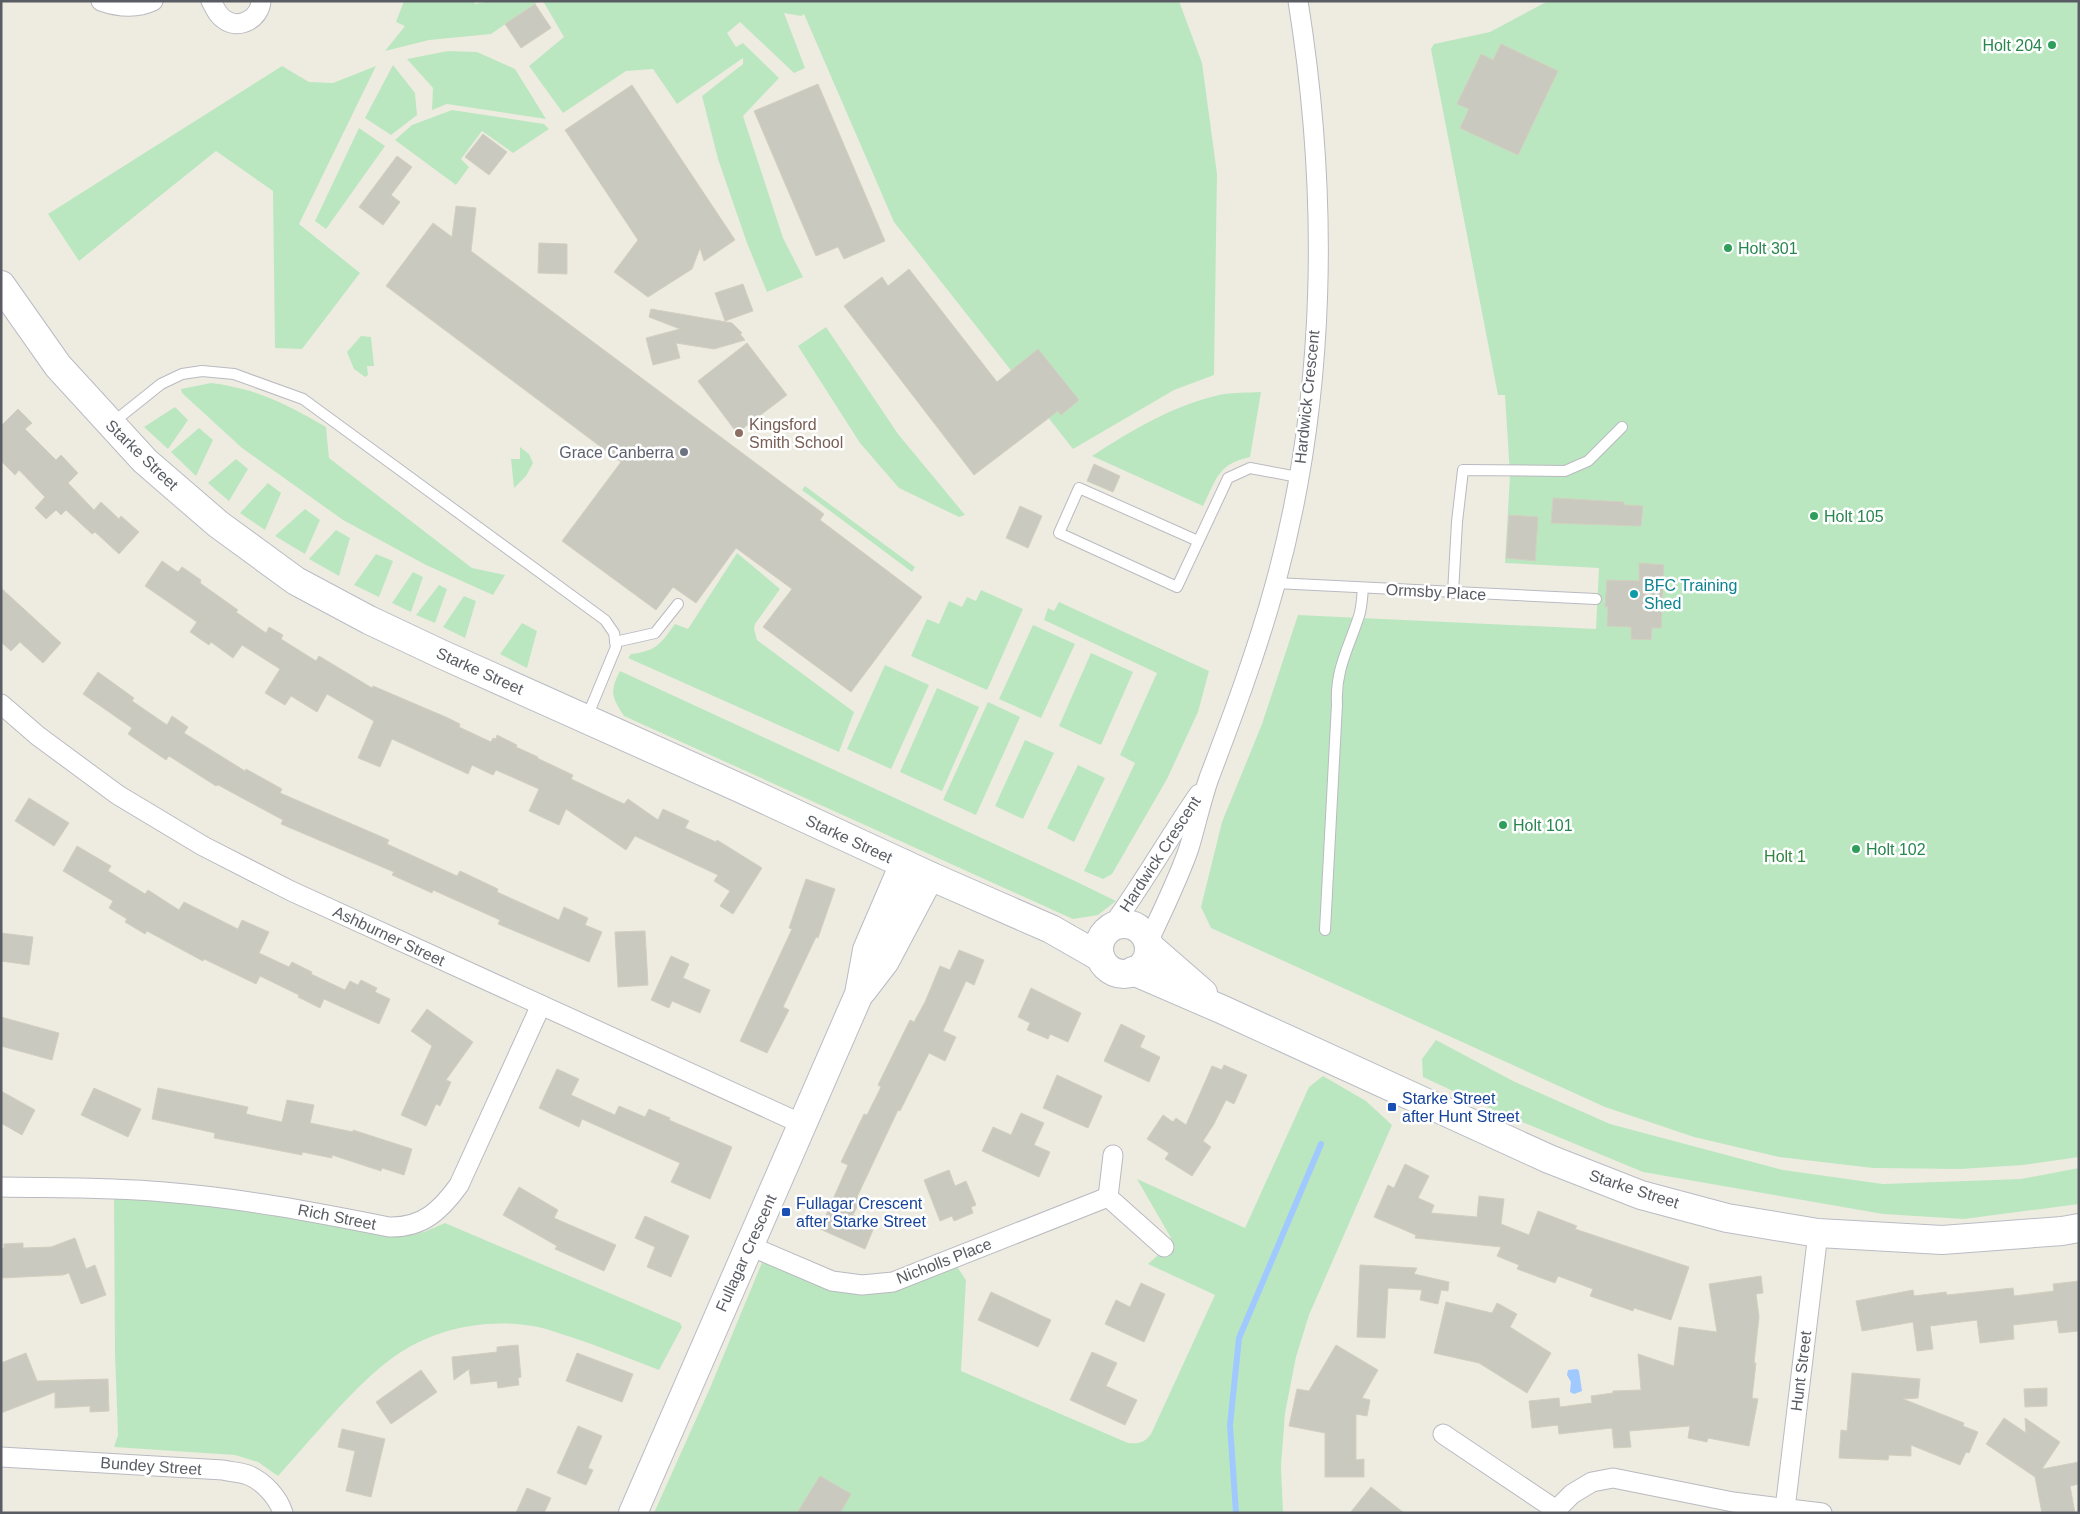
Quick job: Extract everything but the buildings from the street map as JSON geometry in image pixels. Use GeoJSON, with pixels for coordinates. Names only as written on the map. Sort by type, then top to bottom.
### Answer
{"type":"FeatureCollection","features":[{"type":"Feature","properties":{"kind":"street"},"geometry":{"type":"LineString","coordinates":[[100,1],[131,7],[154,1]]}},
{"type":"Feature","properties":{"kind":"street"},"geometry":{"type":"LineString","coordinates":[[211,1],[218,14],[224,20],[237,24],[250,20],[258,11],[261,1]]}},
{"type":"Feature","properties":{"kind":"street","name":"Hardwick Crescent"},"geometry":{"type":"LineString","coordinates":[[1148,944],[1188,851],[1209,780],[1250,667],[1275,583],[1298,477],[1313,364],[1318,292],[1319,216],[1306,50],[1298,1]]}},
{"type":"Feature","properties":{"kind":"street","name":"Starke Street"},"geometry":{"type":"LineString","coordinates":[[1,285],[58,366],[145,461],[218,524],[296,581],[369,620],[930,876],[1051,929],[1105,939]]}},
{"type":"Feature","properties":{"kind":"street","name":"Ashburner Street"},"geometry":{"type":"LineString","coordinates":[[1,704],[38,736],[118,794],[203,846],[291,891],[802,1124]]}},
{"type":"Feature","properties":{"kind":"street","name":"Hardwick Crescent"},"geometry":{"type":"LineString","coordinates":[[1105,939],[1130,902],[1167,840],[1209,780]]}},
{"type":"Feature","properties":{"kind":"street","name":"Fullagar Crescent"},"geometry":{"type":"LineString","coordinates":[[633,1513],[859,994],[867,950],[904,864]]}},
{"type":"Feature","properties":{"kind":"street","name":"Fullagar Crescent"},"geometry":{"type":"LineString","coordinates":[[859,994],[885,961],[930,876]]}},
{"type":"Feature","properties":{"kind":"street"},"geometry":{"type":"LineString","coordinates":[[1122,924],[1133,926],[1142,932],[1148,944],[1147,958],[1143,965],[1133,972],[1120,974],[1111,970],[1105,939],[1122,924]]}},
{"type":"Feature","properties":{"kind":"street","name":"Starke Street"},"geometry":{"type":"LineString","coordinates":[[1148,944],[1221,1009]]}},
{"type":"Feature","properties":{"kind":"street","name":"Starke Street"},"geometry":{"type":"LineString","coordinates":[[1133,972],[1221,1009],[1549,1159],[1641,1195],[1727,1218],[1818,1233],[1942,1240],[2062,1231],[2079,1228]]}},
{"type":"Feature","properties":{"kind":"street","name":"Rich Street"},"geometry":{"type":"LineString","coordinates":[[1,1187],[110,1188],[165,1192],[274,1204],[389,1227],[399,1227],[419,1222],[446,1204],[459,1185],[541,1005]]}},
{"type":"Feature","properties":{"kind":"street"},"geometry":{"type":"LineString","coordinates":[[1112,1155],[1108,1197],[1164,1247]]}},
{"type":"Feature","properties":{"kind":"street","name":"Nicholls Place"},"geometry":{"type":"LineString","coordinates":[[750,1246],[832,1281],[862,1286],[893,1282],[1108,1197]]}},
{"type":"Feature","properties":{"kind":"street","name":"Hunt Street"},"geometry":{"type":"LineString","coordinates":[[1784,1509],[1818,1233]]}},
{"type":"Feature","properties":{"kind":"street"},"geometry":{"type":"LineString","coordinates":[[1443,1434],[1556,1512],[1572,1494],[1592,1482],[1612,1478],[1733,1502],[1822,1513]]}},
{"type":"Feature","properties":{"kind":"street","name":"Bundey Street"},"geometry":{"type":"LineString","coordinates":[[1,1457],[224,1470],[247,1475],[257,1480],[274,1496],[282,1513]]}},
{"type":"Feature","properties":{"kind":"lane"},"geometry":{"type":"LineString","coordinates":[[111,425],[161,384],[182,374],[202,371],[234,374],[303,399],[605,620],[614,633],[616,647],[586,719]]}},
{"type":"Feature","properties":{"kind":"lane"},"geometry":{"type":"LineString","coordinates":[[1453,593],[1456,531],[1463,470],[1565,470],[1588,461],[1622,427]]}},
{"type":"Feature","properties":{"kind":"lane"},"geometry":{"type":"LineString","coordinates":[[1198,541],[1079,488],[1059,533],[1177,587],[1228,478],[1250,468],[1298,477]]}},
{"type":"Feature","properties":{"kind":"lane","name":"Ormsby Place"},"geometry":{"type":"LineString","coordinates":[[1275,583],[1596,599]]}},
{"type":"Feature","properties":{"kind":"lane"},"geometry":{"type":"LineString","coordinates":[[1325,930],[1337,704],[1336,688],[1338,674],[1360,614],[1363,588]]}},
{"type":"Feature","properties":{"kind":"lane"},"geometry":{"type":"LineString","coordinates":[[615,642],[655,633],[678,604]]}},
{"type":"Feature","properties":{"kind":"green space"},"geometry":{"type":"Polygon","coordinates":[[[404,1],[474,1],[475,4],[490,1],[539,1],[491,34],[429,40],[385,51],[405,26],[396,22],[404,1]]]}},
{"type":"Feature","properties":{"kind":"green space"},"geometry":{"type":"Polygon","coordinates":[[[543,1],[1179,1],[1202,63],[1217,174],[1214,375],[1174,390],[1073,449],[894,222],[804,14],[801,16],[784,13],[805,68],[794,73],[740,22],[727,33],[736,47],[743,43],[779,78],[743,116],[783,238],[803,277],[767,292],[747,243],[718,159],[702,96],[743,64],[743,58],[677,104],[653,69],[626,71],[563,113],[529,66],[564,37],[543,1]]]}},
{"type":"Feature","properties":{"kind":"green space","name":"Holt 1"},"geometry":{"type":"Polygon","coordinates":[[[1548,1],[2079,1],[2079,1157],[2023,1165],[1960,1169],[1873,1168],[1779,1157],[1694,1137],[1605,1107],[1211,928],[1201,907],[1222,822],[1262,724],[1298,615],[1596,629],[1599,568],[1505,563],[1510,475],[1505,395],[1498,395],[1431,49],[1434,44],[1490,32],[1548,1]]]}},
{"type":"Feature","properties":{"kind":"green space"},"geometry":{"type":"Polygon","coordinates":[[[448,51],[477,52],[515,69],[546,119],[447,104],[432,110],[433,88],[407,59],[448,51]]]}},
{"type":"Feature","properties":{"kind":"green space"},"geometry":{"type":"Polygon","coordinates":[[[393,65],[415,93],[417,115],[391,135],[365,118],[393,65]]]}},
{"type":"Feature","properties":{"kind":"green space"},"geometry":{"type":"Polygon","coordinates":[[[282,66],[309,82],[333,83],[376,66],[299,224],[360,273],[302,349],[275,348],[273,191],[216,151],[79,261],[48,214],[282,66]]]}},
{"type":"Feature","properties":{"kind":"green space"},"geometry":{"type":"Polygon","coordinates":[[[452,110],[544,124],[549,129],[513,153],[482,131],[461,159],[469,167],[456,185],[395,140],[412,125],[452,110]]]}},
{"type":"Feature","properties":{"kind":"green space"},"geometry":{"type":"Polygon","coordinates":[[[359,128],[385,146],[326,229],[315,221],[359,128]]]}},
{"type":"Feature","properties":{"kind":"green space"},"geometry":{"type":"Polygon","coordinates":[[[826,327],[898,434],[965,515],[959,517],[899,488],[860,443],[798,346],[826,327]]]}},
{"type":"Feature","properties":{"kind":"green space"},"geometry":{"type":"Polygon","coordinates":[[[361,336],[371,337],[374,366],[367,366],[368,375],[365,377],[354,369],[347,352],[361,336]]]}},
{"type":"Feature","properties":{"kind":"green space"},"geometry":{"type":"Polygon","coordinates":[[[211,383],[257,393],[298,411],[326,427],[329,458],[472,568],[505,575],[493,595],[426,565],[343,520],[242,448],[182,393],[181,389],[211,383]]]}},
{"type":"Feature","properties":{"kind":"green space"},"geometry":{"type":"Polygon","coordinates":[[[1261,392],[1250,457],[1239,460],[1225,468],[1216,480],[1203,506],[1092,456],[1137,428],[1169,412],[1224,394],[1261,392]]]}},
{"type":"Feature","properties":{"kind":"green space"},"geometry":{"type":"Polygon","coordinates":[[[175,407],[188,420],[168,449],[144,427],[175,407]]]}},
{"type":"Feature","properties":{"kind":"green space"},"geometry":{"type":"Polygon","coordinates":[[[199,428],[213,440],[196,476],[171,452],[199,428]]]}},
{"type":"Feature","properties":{"kind":"green space"},"geometry":{"type":"Polygon","coordinates":[[[520,447],[529,454],[533,463],[526,476],[514,488],[511,459],[520,459],[520,447]]]}},
{"type":"Feature","properties":{"kind":"green space"},"geometry":{"type":"Polygon","coordinates":[[[236,459],[248,469],[229,501],[208,483],[236,459]]]}},
{"type":"Feature","properties":{"kind":"green space"},"geometry":{"type":"Polygon","coordinates":[[[268,483],[281,493],[265,530],[240,513],[268,483]]]}},
{"type":"Feature","properties":{"kind":"green space"},"geometry":{"type":"Polygon","coordinates":[[[805,486],[915,567],[912,572],[802,490],[805,486]]]}},
{"type":"Feature","properties":{"kind":"green space"},"geometry":{"type":"Polygon","coordinates":[[[305,509],[320,520],[305,554],[275,536],[305,509]]]}},
{"type":"Feature","properties":{"kind":"green space"},"geometry":{"type":"Polygon","coordinates":[[[336,530],[350,538],[339,576],[309,559],[336,530]]]}},
{"type":"Feature","properties":{"kind":"green space"},"geometry":{"type":"Polygon","coordinates":[[[737,553],[780,589],[755,624],[754,629],[757,640],[854,712],[839,752],[628,658],[631,654],[647,651],[657,645],[675,624],[688,629],[737,553]]]}},
{"type":"Feature","properties":{"kind":"green space"},"geometry":{"type":"Polygon","coordinates":[[[376,554],[393,561],[379,597],[354,585],[376,554]]]}},
{"type":"Feature","properties":{"kind":"green space"},"geometry":{"type":"Polygon","coordinates":[[[413,572],[423,577],[411,612],[392,603],[413,572]]]}},
{"type":"Feature","properties":{"kind":"green space"},"geometry":{"type":"Polygon","coordinates":[[[439,585],[447,589],[435,623],[416,615],[439,585]]]}},
{"type":"Feature","properties":{"kind":"green space"},"geometry":{"type":"Polygon","coordinates":[[[981,590],[1023,609],[987,690],[911,656],[927,619],[939,624],[949,601],[962,607],[967,597],[976,601],[981,590]]]}},
{"type":"Feature","properties":{"kind":"green space"},"geometry":{"type":"Polygon","coordinates":[[[464,596],[476,601],[465,638],[443,627],[464,596]]]}},
{"type":"Feature","properties":{"kind":"green space"},"geometry":{"type":"Polygon","coordinates":[[[1059,602],[1209,671],[1198,712],[1167,779],[1112,874],[1103,879],[1084,871],[1135,763],[1120,755],[1157,673],[1044,620],[1048,608],[1054,611],[1059,602]]]}},
{"type":"Feature","properties":{"kind":"green space"},"geometry":{"type":"Polygon","coordinates":[[[522,623],[537,631],[527,668],[500,654],[522,623]]]}},
{"type":"Feature","properties":{"kind":"green space"},"geometry":{"type":"Polygon","coordinates":[[[1033,625],[1075,644],[1041,718],[999,699],[1033,625]]]}},
{"type":"Feature","properties":{"kind":"green space"},"geometry":{"type":"Polygon","coordinates":[[[1091,653],[1133,672],[1101,745],[1059,726],[1091,653]]]}},
{"type":"Feature","properties":{"kind":"green space"},"geometry":{"type":"Polygon","coordinates":[[[885,665],[929,685],[891,769],[847,749],[885,665]]]}},
{"type":"Feature","properties":{"kind":"green space"},"geometry":{"type":"Polygon","coordinates":[[[620,671],[1116,901],[1098,915],[1073,919],[624,716],[613,694],[614,684],[620,671]]]}},
{"type":"Feature","properties":{"kind":"green space"},"geometry":{"type":"Polygon","coordinates":[[[937,688],[979,707],[942,791],[900,772],[937,688]]]}},
{"type":"Feature","properties":{"kind":"green space"},"geometry":{"type":"Polygon","coordinates":[[[988,702],[1020,717],[976,815],[943,800],[988,702]]]}},
{"type":"Feature","properties":{"kind":"green space"},"geometry":{"type":"Polygon","coordinates":[[[1025,740],[1054,753],[1023,819],[995,806],[1025,740]]]}},
{"type":"Feature","properties":{"kind":"green space"},"geometry":{"type":"Polygon","coordinates":[[[1078,765],[1105,778],[1074,842],[1047,828],[1078,765]]]}},
{"type":"Feature","properties":{"kind":"green space"},"geometry":{"type":"Polygon","coordinates":[[[1436,1040],[1515,1082],[1610,1124],[1783,1170],[1883,1184],[2021,1179],[2079,1168],[2079,1204],[1964,1219],[1883,1214],[1643,1172],[1498,1112],[1423,1077],[1422,1059],[1436,1040]]]}},
{"type":"Feature","properties":{"kind":"green space"},"geometry":{"type":"Polygon","coordinates":[[[1323,1076],[1366,1101],[1392,1125],[1309,1315],[1296,1357],[1285,1413],[1281,1466],[1283,1513],[654,1513],[710,1388],[766,1253],[862,1285],[952,1259],[966,1280],[961,1371],[1128,1443],[1144,1441],[1151,1434],[1215,1295],[1148,1264],[1171,1238],[1137,1179],[1245,1228],[1309,1087],[1323,1076]]]}},
{"type":"Feature","properties":{"kind":"green space"},"geometry":{"type":"Polygon","coordinates":[[[114,1198],[184,1201],[279,1214],[394,1236],[424,1232],[445,1223],[680,1323],[682,1327],[659,1370],[582,1341],[538,1327],[500,1323],[461,1328],[442,1333],[407,1348],[376,1371],[332,1415],[278,1476],[258,1462],[235,1455],[114,1447],[118,1435],[115,1354],[114,1198]]]}},
{"type":"Feature","properties":{"kind":"water"},"geometry":{"type":"Polygon","coordinates":[[[1577,1369],[1579,1371],[1582,1391],[1574,1394],[1570,1392],[1571,1382],[1567,1375],[1568,1370],[1577,1369]]]}},
{"type":"Feature","properties":{"kind":"waterway"},"geometry":{"type":"LineString","coordinates":[[1236,1513],[1230,1425],[1239,1338],[1321,1144]]}},
{"type":"Feature","properties":{"kind":"place","name":"Holt 204"},"geometry":{"type":"Point","coordinates":[2052,45]}},
{"type":"Feature","properties":{"kind":"place","name":"Holt 301"},"geometry":{"type":"Point","coordinates":[1728,248]}},
{"type":"Feature","properties":{"kind":"place","name":"Kingsford Smith School"},"geometry":{"type":"Point","coordinates":[739,433]}},
{"type":"Feature","properties":{"kind":"place","name":"Grace Canberra"},"geometry":{"type":"Point","coordinates":[684,452]}},
{"type":"Feature","properties":{"kind":"place","name":"Holt 105"},"geometry":{"type":"Point","coordinates":[1814,516]}},
{"type":"Feature","properties":{"kind":"place","name":"BFC Training Shed"},"geometry":{"type":"Point","coordinates":[1634,594]}},
{"type":"Feature","properties":{"kind":"place","name":"Holt 101"},"geometry":{"type":"Point","coordinates":[1503,825]}},
{"type":"Feature","properties":{"kind":"place","name":"Holt 102"},"geometry":{"type":"Point","coordinates":[1856,849]}},
{"type":"Feature","properties":{"kind":"place","name":"Starke Street after Hunt Street"},"geometry":{"type":"Point","coordinates":[1392,1107]}},
{"type":"Feature","properties":{"kind":"place","name":"Fullagar Crescent after Starke Street"},"geometry":{"type":"Point","coordinates":[786,1212]}}]}
